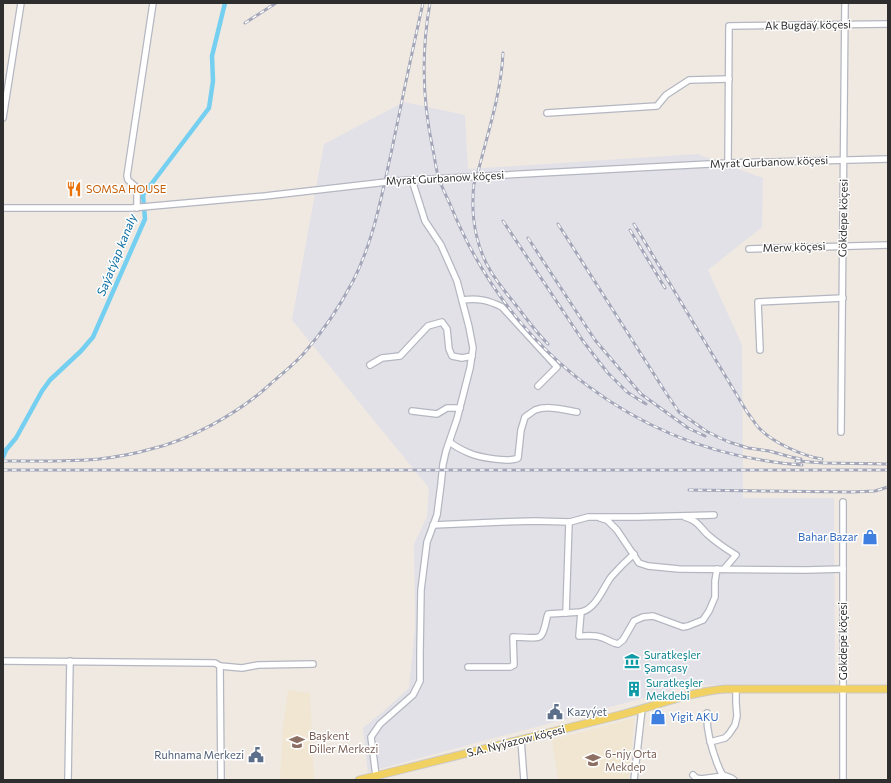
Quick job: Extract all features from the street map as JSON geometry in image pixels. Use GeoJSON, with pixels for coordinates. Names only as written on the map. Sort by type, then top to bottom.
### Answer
{"type":"FeatureCollection","features":[{"type":"Feature","properties":{"kind":"main road","name":"S.A. Nyýazow köçesi"},"geometry":{"type":"LineString","coordinates":[[359,780],[521,740],[642,709],[683,696],[703,692],[726,689],[888,689]]}},
{"type":"Feature","properties":{"kind":"street"},"geometry":{"type":"LineString","coordinates":[[3,118],[21,3]]}},
{"type":"Feature","properties":{"kind":"street"},"geometry":{"type":"LineString","coordinates":[[137,208],[137,188],[128,180],[127,176],[153,3]]}},
{"type":"Feature","properties":{"kind":"street","name":"Gökdepe köçesi"},"geometry":{"type":"LineString","coordinates":[[841,432],[845,3]]}},
{"type":"Feature","properties":{"kind":"street","name":"Ak Bugdaý köçesi"},"geometry":{"type":"LineString","coordinates":[[728,79],[729,26],[888,24]]}},
{"type":"Feature","properties":{"kind":"street"},"geometry":{"type":"LineString","coordinates":[[547,113],[657,106],[666,95],[689,80],[728,79],[728,163]]}},
{"type":"Feature","properties":{"kind":"street","name":"Myrat Gurbanow köçesi"},"geometry":{"type":"LineString","coordinates":[[3,208],[137,208],[265,196],[394,181],[728,163],[888,159]]}},
{"type":"Feature","properties":{"kind":"street"},"geometry":{"type":"LineString","coordinates":[[376,776],[371,737],[380,724],[413,695],[420,681],[421,590],[427,542],[437,515],[443,464],[460,408],[474,348],[457,281],[441,245],[425,221],[412,180]]}},
{"type":"Feature","properties":{"kind":"street","name":"Merw köçesi"},"geometry":{"type":"LineString","coordinates":[[749,249],[888,245]]}},
{"type":"Feature","properties":{"kind":"street"},"geometry":{"type":"LineString","coordinates":[[760,350],[758,302],[842,298]]}},
{"type":"Feature","properties":{"kind":"street"},"geometry":{"type":"LineString","coordinates":[[462,300],[474,299],[492,302],[502,307],[513,318],[556,367],[538,386]]}},
{"type":"Feature","properties":{"kind":"street"},"geometry":{"type":"LineString","coordinates":[[370,366],[382,358],[400,356],[428,326],[442,322],[447,329],[449,349],[452,356],[462,358],[472,356]]}},
{"type":"Feature","properties":{"kind":"street"},"geometry":{"type":"LineString","coordinates":[[412,411],[437,414],[447,408],[460,408]]}},
{"type":"Feature","properties":{"kind":"street"},"geometry":{"type":"LineString","coordinates":[[450,442],[469,454],[503,460],[514,460],[518,458],[521,430],[525,417],[535,410],[544,408],[576,412]]}},
{"type":"Feature","properties":{"kind":"street","name":"Gökdepe köçesi"},"geometry":{"type":"LineString","coordinates":[[843,502],[843,780]]}},
{"type":"Feature","properties":{"kind":"street"},"geometry":{"type":"LineString","coordinates":[[433,525],[535,521],[569,522],[588,516],[714,515]]}},
{"type":"Feature","properties":{"kind":"street"},"geometry":{"type":"LineString","coordinates":[[597,516],[607,520],[617,530],[639,563],[648,566],[717,569],[808,570],[844,568]]}},
{"type":"Feature","properties":{"kind":"street"},"geometry":{"type":"LineString","coordinates":[[682,516],[694,520],[719,544],[736,555],[724,569]]}},
{"type":"Feature","properties":{"kind":"street"},"geometry":{"type":"LineString","coordinates":[[566,613],[569,522]]}},
{"type":"Feature","properties":{"kind":"street"},"geometry":{"type":"LineString","coordinates":[[468,667],[514,665],[512,637],[539,637],[545,627],[548,614],[586,611],[598,599],[611,578],[621,566],[634,554]]}},
{"type":"Feature","properties":{"kind":"street"},"geometry":{"type":"LineString","coordinates":[[581,612],[579,636],[599,636],[618,644],[623,640],[634,621],[643,617],[653,616],[683,627],[688,626],[703,620],[709,611],[715,597],[717,569]]}},
{"type":"Feature","properties":{"kind":"street"},"geometry":{"type":"LineString","coordinates":[[3,660],[215,663],[220,666],[242,668],[258,665],[313,664]]}},
{"type":"Feature","properties":{"kind":"street"},"geometry":{"type":"LineString","coordinates":[[68,780],[70,661]]}},
{"type":"Feature","properties":{"kind":"street"},"geometry":{"type":"LineString","coordinates":[[220,666],[221,780]]}},
{"type":"Feature","properties":{"kind":"street"},"geometry":{"type":"LineString","coordinates":[[710,742],[725,738],[730,734],[735,724],[737,716],[736,689]]}},
{"type":"Feature","properties":{"kind":"street"},"geometry":{"type":"LineString","coordinates":[[634,780],[642,709]]}},
{"type":"Feature","properties":{"kind":"street"},"geometry":{"type":"LineString","coordinates":[[707,713],[710,742],[721,772],[724,776]]}},
{"type":"Feature","properties":{"kind":"street"},"geometry":{"type":"LineString","coordinates":[[521,740],[524,780]]}},
{"type":"Feature","properties":{"kind":"street"},"geometry":{"type":"LineString","coordinates":[[693,775],[696,778],[701,779],[724,776],[732,777],[734,780]]}},
{"type":"Feature","properties":{"kind":"shaded area"},"geometry":{"type":"Polygon","coordinates":[[[404,102],[465,115],[468,169],[697,154],[763,178],[762,227],[708,270],[742,345],[743,498],[834,498],[835,684],[692,685],[368,772],[363,728],[409,688],[415,627],[414,544],[427,517],[429,488],[292,320],[324,144],[404,102]]]}},
{"type":"Feature","properties":{"kind":"shaded area","name":"Başkent Diller Merkezi"},"geometry":{"type":"Polygon","coordinates":[[[288,690],[310,693],[314,780],[280,780],[283,727],[288,690]]]}},
{"type":"Feature","properties":{"kind":"shaded area","name":"6-njy Orta Mekdep"},"geometry":{"type":"Polygon","coordinates":[[[634,718],[629,780],[558,780],[552,740],[634,718]]]}},
{"type":"Feature","properties":{"kind":"waterway","name":"Saýatýap kanaly"},"geometry":{"type":"LineString","coordinates":[[3,457],[50,380],[81,351],[93,337],[145,219],[143,195],[209,108],[213,81],[212,56],[225,3]]}},
{"type":"Feature","properties":{"kind":"railway"},"geometry":{"type":"LineString","coordinates":[[245,23],[276,3]]}},
{"type":"Feature","properties":{"kind":"railway"},"geometry":{"type":"LineString","coordinates":[[3,461],[63,461],[99,459],[132,454],[166,445],[197,433],[241,407],[254,398],[301,357],[319,335],[343,300],[367,249],[381,200],[423,3]]}},
{"type":"Feature","properties":{"kind":"railway"},"geometry":{"type":"LineString","coordinates":[[430,3],[425,40],[424,76],[429,131],[438,176],[476,258],[508,306],[545,349],[588,386],[635,416],[687,440],[743,456],[802,465]]}},
{"type":"Feature","properties":{"kind":"railway"},"geometry":{"type":"LineString","coordinates":[[503,53],[497,100],[474,184],[473,208],[475,227],[482,254],[493,275],[540,336],[548,344]]}},
{"type":"Feature","properties":{"kind":"railway"},"geometry":{"type":"LineString","coordinates":[[503,221],[583,341],[607,372],[627,392],[646,404]]}},
{"type":"Feature","properties":{"kind":"railway"},"geometry":{"type":"LineString","coordinates":[[558,224],[679,412],[706,431],[729,442],[748,448],[769,451],[801,459]]}},
{"type":"Feature","properties":{"kind":"railway"},"geometry":{"type":"LineString","coordinates":[[634,224],[747,412],[758,427],[771,438],[788,448],[822,459]]}},
{"type":"Feature","properties":{"kind":"railway"},"geometry":{"type":"LineString","coordinates":[[630,230],[665,288]]}},
{"type":"Feature","properties":{"kind":"railway"},"geometry":{"type":"LineString","coordinates":[[528,238],[595,340],[641,394],[688,428],[705,436]]}},
{"type":"Feature","properties":{"kind":"railway"},"geometry":{"type":"LineString","coordinates":[[796,461],[888,464]]}},
{"type":"Feature","properties":{"kind":"railway"},"geometry":{"type":"LineString","coordinates":[[3,470],[888,470]]}},
{"type":"Feature","properties":{"kind":"railway"},"geometry":{"type":"LineString","coordinates":[[689,490],[852,492],[875,491],[888,487]]}},
{"type":"Feature","properties":{"kind":"place","name":"SOMSA HOUSE"},"geometry":{"type":"Point","coordinates":[74,189]}},
{"type":"Feature","properties":{"kind":"place","name":"Bahar Bazar"},"geometry":{"type":"Point","coordinates":[870,537]}},
{"type":"Feature","properties":{"kind":"place","name":"Suratkeşler Şamçasy"},"geometry":{"type":"Point","coordinates":[632,661]}},
{"type":"Feature","properties":{"kind":"place","name":"Suratkeşler Mekdebi"},"geometry":{"type":"Point","coordinates":[634,689]}},
{"type":"Feature","properties":{"kind":"place","name":"Kazyýet"},"geometry":{"type":"Point","coordinates":[555,712]}},
{"type":"Feature","properties":{"kind":"place","name":"Yigit AKU"},"geometry":{"type":"Point","coordinates":[658,717]}},
{"type":"Feature","properties":{"kind":"place","name":"Başkent Diller Merkezi"},"geometry":{"type":"Point","coordinates":[297,742]}},
{"type":"Feature","properties":{"kind":"place","name":"Ruhnama Merkezi"},"geometry":{"type":"Point","coordinates":[256,755]}},
{"type":"Feature","properties":{"kind":"place","name":"6-njy Orta Mekdep"},"geometry":{"type":"Point","coordinates":[593,760]}}]}
